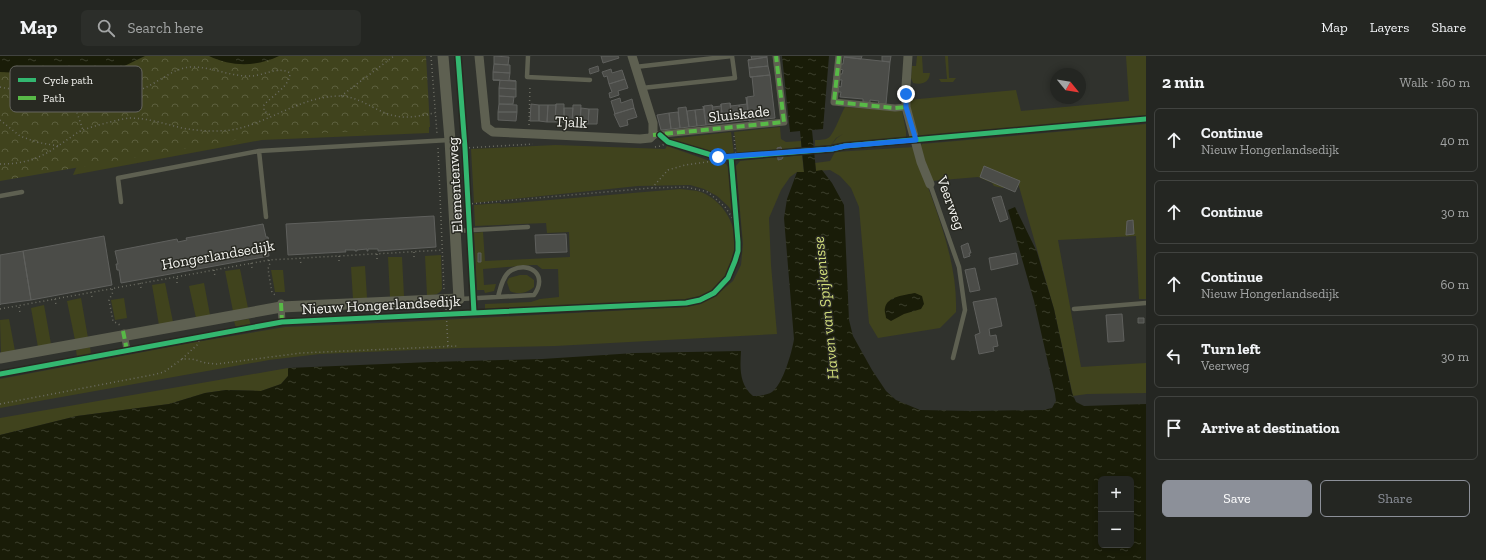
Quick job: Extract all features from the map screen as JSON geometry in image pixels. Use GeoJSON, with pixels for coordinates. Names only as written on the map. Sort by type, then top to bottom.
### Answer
{"type":"FeatureCollection","features":[{"type":"Feature","properties":{"kind":"street","name":"Elementenweg"},"geometry":{"type":"LineString","coordinates":[[443,56],[450,140],[459,299]]}},
{"type":"Feature","properties":{"kind":"street","name":"Tjalk"},"geometry":{"type":"LineString","coordinates":[[479,56],[486,127],[494,132],[640,139],[650,138],[657,135]]}},
{"type":"Feature","properties":{"kind":"street"},"geometry":{"type":"LineString","coordinates":[[632,56],[657,135]]}},
{"type":"Feature","properties":{"kind":"street","name":"Sluiskade"},"geometry":{"type":"LineString","coordinates":[[657,135],[784,122],[776,56]]}},
{"type":"Feature","properties":{"kind":"street"},"geometry":{"type":"LineString","coordinates":[[839,56],[834,102],[895,108],[906,107]]}},
{"type":"Feature","properties":{"kind":"street","name":"Veerweg"},"geometry":{"type":"LineString","coordinates":[[908,56],[906,107],[921,162],[930,184]]}},
{"type":"Feature","properties":{"kind":"street"},"geometry":{"type":"LineString","coordinates":[[0,358],[123,331],[281,303],[459,299]]}},
{"type":"Feature","properties":{"kind":"street"},"geometry":{"type":"LineString","coordinates":[[281,303],[282,322]]}},
{"type":"Feature","properties":{"kind":"street"},"geometry":{"type":"LineString","coordinates":[[123,331],[127,350]]}},
{"type":"Feature","properties":{"kind":"lane"},"geometry":{"type":"LineString","coordinates":[[528,56],[527,77],[590,80]]}},
{"type":"Feature","properties":{"kind":"lane"},"geometry":{"type":"LineString","coordinates":[[635,67],[732,56],[734,78],[642,88]]}},
{"type":"Feature","properties":{"kind":"lane"},"geometry":{"type":"LineString","coordinates":[[121,202],[118,178],[259,151],[450,140]]}},
{"type":"Feature","properties":{"kind":"lane"},"geometry":{"type":"LineString","coordinates":[[259,151],[266,217]]}},
{"type":"Feature","properties":{"kind":"lane","name":"Veerweg"},"geometry":{"type":"LineString","coordinates":[[930,184],[959,267],[965,310],[953,358]]}},
{"type":"Feature","properties":{"kind":"lane"},"geometry":{"type":"LineString","coordinates":[[0,196],[22,192]]}},
{"type":"Feature","properties":{"kind":"lane"},"geometry":{"type":"LineString","coordinates":[[455,231],[528,227]]}},
{"type":"Feature","properties":{"kind":"lane"},"geometry":{"type":"LineString","coordinates":[[459,299],[498,297],[534,295],[538,289],[540,280],[538,275],[534,270],[522,268],[511,270],[504,278],[498,297]]}},
{"type":"Feature","properties":{"kind":"lane"},"geometry":{"type":"LineString","coordinates":[[1074,309],[1146,303]]}},
{"type":"Feature","properties":{"kind":"path"},"geometry":{"type":"LineString","coordinates":[[341,96],[394,56]]}},
{"type":"Feature","properties":{"kind":"path"},"geometry":{"type":"LineString","coordinates":[[431,56],[448,346]]}},
{"type":"Feature","properties":{"kind":"path"},"geometry":{"type":"LineString","coordinates":[[142,89],[158,82],[176,70],[191,67],[242,76],[253,76],[281,70],[286,71],[290,73],[290,79],[286,85],[264,105],[264,111],[272,116]]}},
{"type":"Feature","properties":{"kind":"path"},"geometry":{"type":"LineString","coordinates":[[528,134],[531,77]]}},
{"type":"Feature","properties":{"kind":"path"},"geometry":{"type":"LineString","coordinates":[[0,87],[10,88]]}},
{"type":"Feature","properties":{"kind":"path"},"geometry":{"type":"LineString","coordinates":[[0,164],[16,163],[34,159],[58,146],[78,131],[128,118],[144,119],[182,128],[213,132],[247,127],[297,105],[341,96],[397,116],[413,117],[435,113]]}},
{"type":"Feature","properties":{"kind":"path"},"geometry":{"type":"LineString","coordinates":[[77,112],[83,130]]}},
{"type":"Feature","properties":{"kind":"path"},"geometry":{"type":"LineString","coordinates":[[0,120],[20,136],[36,142],[58,146]]}},
{"type":"Feature","properties":{"kind":"path"},"geometry":{"type":"LineString","coordinates":[[732,128],[733,157],[744,156]]}},
{"type":"Feature","properties":{"kind":"path"},"geometry":{"type":"LineString","coordinates":[[657,135],[668,142],[675,144]]}},
{"type":"Feature","properties":{"kind":"path"},"geometry":{"type":"LineString","coordinates":[[710,155],[724,157]]}},
{"type":"Feature","properties":{"kind":"path"},"geometry":{"type":"LineString","coordinates":[[651,188],[668,170],[714,161],[718,157]]}},
{"type":"Feature","properties":{"kind":"path"},"geometry":{"type":"LineString","coordinates":[[468,201],[651,188],[686,187],[708,192],[725,207],[736,223]]}},
{"type":"Feature","properties":{"kind":"path"},"geometry":{"type":"LineString","coordinates":[[735,209],[737,230]]}},
{"type":"Feature","properties":{"kind":"path"},"geometry":{"type":"LineString","coordinates":[[414,252],[414,258]]}},
{"type":"Feature","properties":{"kind":"path"},"geometry":{"type":"LineString","coordinates":[[377,254],[377,262]]}},
{"type":"Feature","properties":{"kind":"path"},"geometry":{"type":"LineString","coordinates":[[339,256],[339,264]]}},
{"type":"Feature","properties":{"kind":"path"},"geometry":{"type":"LineString","coordinates":[[300,258],[301,264]]}},
{"type":"Feature","properties":{"kind":"path"},"geometry":{"type":"LineString","coordinates":[[269,260],[270,263],[268,269],[272,292],[281,303]]}},
{"type":"Feature","properties":{"kind":"path"},"geometry":{"type":"LineString","coordinates":[[251,263],[252,268]]}},
{"type":"Feature","properties":{"kind":"path"},"geometry":{"type":"LineString","coordinates":[[214,270],[215,277]]}},
{"type":"Feature","properties":{"kind":"path"},"geometry":{"type":"LineString","coordinates":[[176,277],[178,284]]}},
{"type":"Feature","properties":{"kind":"path"},"geometry":{"type":"LineString","coordinates":[[140,284],[141,288]]}},
{"type":"Feature","properties":{"kind":"path"},"geometry":{"type":"LineString","coordinates":[[112,288],[113,292],[109,300],[113,321],[123,331]]}},
{"type":"Feature","properties":{"kind":"path"},"geometry":{"type":"LineString","coordinates":[[91,292],[92,297]]}},
{"type":"Feature","properties":{"kind":"path"},"geometry":{"type":"LineString","coordinates":[[55,299],[56,305]]}},
{"type":"Feature","properties":{"kind":"path"},"geometry":{"type":"LineString","coordinates":[[19,306],[20,313]]}},
{"type":"Feature","properties":{"kind":"path"},"geometry":{"type":"LineString","coordinates":[[194,338],[209,335]]}},
{"type":"Feature","properties":{"kind":"path"},"geometry":{"type":"LineString","coordinates":[[0,404],[164,372],[182,359],[197,345],[201,337]]}},
{"type":"Feature","properties":{"kind":"path"},"geometry":{"type":"LineString","coordinates":[[182,359],[192,359],[217,364],[301,353],[458,346]]}},
{"type":"Feature","properties":{"kind":"green space"},"geometry":{"type":"Polygon","coordinates":[[[46,56],[426,56],[430,127],[252,137],[0,181],[0,60],[46,56]]]}},
{"type":"Feature","properties":{"kind":"green space"},"geometry":{"type":"Polygon","coordinates":[[[917,56],[922,56],[923,73],[930,73],[927,81],[919,84],[913,83],[911,78],[912,66],[916,66],[917,56]]]}},
{"type":"Feature","properties":{"kind":"green space"},"geometry":{"type":"Polygon","coordinates":[[[945,56],[948,56],[949,78],[956,78],[953,82],[941,82],[939,79],[947,79],[945,56]]]}},
{"type":"Feature","properties":{"kind":"green space"},"geometry":{"type":"Polygon","coordinates":[[[1126,56],[1146,56],[1146,116],[920,137],[913,125],[908,100],[1016,90],[1021,111],[1129,101],[1126,56]]]}},
{"type":"Feature","properties":{"kind":"green space"},"geometry":{"type":"Polygon","coordinates":[[[845,107],[902,111],[906,138],[832,144],[843,134],[836,138],[831,145],[815,146],[815,140],[825,139],[830,136],[845,107]]]}},
{"type":"Feature","properties":{"kind":"green space"},"geometry":{"type":"Polygon","coordinates":[[[429,116],[429,133],[262,140],[73,175],[82,154],[429,116]]]}},
{"type":"Feature","properties":{"kind":"green space"},"geometry":{"type":"Polygon","coordinates":[[[1146,124],[1146,299],[1139,299],[1136,236],[1058,240],[1081,367],[1146,363],[1146,393],[1087,394],[1073,396],[1054,309],[1018,183],[1003,188],[994,186],[992,183],[978,177],[931,181],[920,147],[922,144],[1146,124]]]}},
{"type":"Feature","properties":{"kind":"green space"},"geometry":{"type":"Polygon","coordinates":[[[780,127],[781,139],[786,142],[801,141],[801,147],[782,149],[781,147],[777,148],[776,150],[737,154],[734,132],[780,127]]]}},
{"type":"Feature","properties":{"kind":"green space"},"geometry":{"type":"Polygon","coordinates":[[[731,132],[734,154],[716,155],[669,139],[731,132]]]}},
{"type":"Feature","properties":{"kind":"green space"},"geometry":{"type":"Polygon","coordinates":[[[556,145],[665,149],[667,146],[713,162],[726,164],[729,168],[733,213],[717,196],[704,189],[690,185],[638,186],[474,203],[471,149],[556,145]]]}},
{"type":"Feature","properties":{"kind":"green space"},"geometry":{"type":"Polygon","coordinates":[[[914,147],[948,249],[953,270],[956,312],[940,328],[878,338],[869,323],[859,207],[851,188],[840,176],[830,170],[816,171],[815,163],[830,161],[835,152],[914,147]]]}},
{"type":"Feature","properties":{"kind":"green space"},"geometry":{"type":"Polygon","coordinates":[[[802,155],[804,172],[797,172],[790,177],[781,190],[769,218],[771,265],[777,334],[555,346],[320,354],[269,360],[0,408],[0,379],[196,342],[285,327],[686,307],[714,297],[733,281],[741,265],[743,244],[736,166],[740,161],[777,157],[778,160],[782,159],[783,157],[802,155]]]}},
{"type":"Feature","properties":{"kind":"green space"},"geometry":{"type":"Polygon","coordinates":[[[680,189],[701,192],[713,199],[723,208],[730,220],[734,232],[736,245],[735,259],[730,271],[722,282],[710,292],[687,300],[485,310],[485,304],[531,302],[540,299],[559,297],[558,269],[542,269],[537,265],[532,265],[483,269],[484,285],[496,284],[494,291],[485,293],[484,290],[477,290],[474,233],[483,232],[485,261],[570,257],[569,232],[547,233],[546,223],[475,226],[474,205],[680,189]]]}},
{"type":"Feature","properties":{"kind":"green space"},"geometry":{"type":"Polygon","coordinates":[[[441,255],[442,289],[436,294],[427,295],[425,256],[441,255]]]}},
{"type":"Feature","properties":{"kind":"green space"},"geometry":{"type":"Polygon","coordinates":[[[388,257],[402,257],[404,296],[390,297],[388,257]]]}},
{"type":"Feature","properties":{"kind":"green space"},"geometry":{"type":"Polygon","coordinates":[[[365,266],[367,298],[353,299],[351,267],[365,266]]]}},
{"type":"Feature","properties":{"kind":"green space"},"geometry":{"type":"Polygon","coordinates":[[[240,269],[248,308],[233,311],[225,271],[240,269]]]}},
{"type":"Feature","properties":{"kind":"green space"},"geometry":{"type":"Polygon","coordinates":[[[271,270],[283,270],[285,292],[275,292],[271,270]]]}},
{"type":"Feature","properties":{"kind":"green space"},"geometry":{"type":"Polygon","coordinates":[[[527,275],[534,280],[534,287],[529,291],[522,293],[510,291],[507,282],[509,278],[527,275]]]}},
{"type":"Feature","properties":{"kind":"green space"},"geometry":{"type":"Polygon","coordinates":[[[165,283],[173,322],[159,325],[152,285],[165,283]]]}},
{"type":"Feature","properties":{"kind":"green space"},"geometry":{"type":"Polygon","coordinates":[[[204,283],[210,315],[196,318],[189,286],[204,283]]]}},
{"type":"Feature","properties":{"kind":"green space"},"geometry":{"type":"Polygon","coordinates":[[[81,298],[88,338],[75,340],[67,301],[81,298]]]}},
{"type":"Feature","properties":{"kind":"green space"},"geometry":{"type":"Polygon","coordinates":[[[124,298],[127,318],[115,320],[111,300],[124,298]]]}},
{"type":"Feature","properties":{"kind":"green space"},"geometry":{"type":"Polygon","coordinates":[[[44,305],[51,344],[38,347],[31,308],[44,305]]]}},
{"type":"Feature","properties":{"kind":"green space"},"geometry":{"type":"Polygon","coordinates":[[[9,319],[15,351],[1,354],[0,320],[9,319]]]}},
{"type":"Feature","properties":{"kind":"green space"},"geometry":{"type":"Polygon","coordinates":[[[249,319],[251,325],[236,328],[234,321],[249,319]]]}},
{"type":"Feature","properties":{"kind":"green space"},"geometry":{"type":"Polygon","coordinates":[[[90,347],[91,354],[77,357],[76,350],[90,347]]]}},
{"type":"Feature","properties":{"kind":"green space"},"geometry":{"type":"Polygon","coordinates":[[[288,368],[288,376],[281,384],[261,391],[226,390],[205,393],[169,404],[77,416],[0,435],[0,418],[288,368]]]}},
{"type":"Feature","properties":{"kind":"water"},"geometry":{"type":"Polygon","coordinates":[[[0,56],[145,56],[124,66],[10,66],[10,72],[0,72],[0,56]]]}},
{"type":"Feature","properties":{"kind":"water"},"geometry":{"type":"Polygon","coordinates":[[[209,56],[279,56],[253,64],[235,64],[209,56]]]}},
{"type":"Feature","properties":{"kind":"water","name":"Haven van Spijkenisse"},"geometry":{"type":"Polygon","coordinates":[[[782,56],[829,56],[823,129],[812,130],[816,171],[822,170],[832,183],[844,205],[849,320],[853,336],[872,370],[886,391],[896,400],[920,410],[1043,410],[1052,408],[1056,401],[1034,301],[1008,210],[1015,207],[1037,252],[1054,309],[1072,393],[1076,402],[1084,406],[1146,404],[1146,560],[0,560],[0,435],[77,416],[169,404],[205,393],[226,390],[261,391],[281,384],[288,376],[288,368],[542,359],[635,353],[741,351],[741,375],[748,391],[753,396],[772,392],[780,382],[783,375],[794,339],[784,218],[787,199],[797,172],[804,172],[800,131],[790,132],[782,56]]]}},
{"type":"Feature","properties":{"kind":"water"},"geometry":{"type":"Polygon","coordinates":[[[915,293],[922,296],[924,304],[921,309],[904,314],[891,321],[886,318],[885,309],[886,304],[889,301],[897,297],[915,293]]]}},
{"type":"Feature","properties":{"kind":"pier"},"geometry":{"type":"Polygon","coordinates":[[[816,147],[816,153],[800,155],[799,148],[816,147]]]}},
{"type":"Feature","properties":{"kind":"building"},"geometry":{"type":"Polygon","coordinates":[[[494,56],[509,57],[508,65],[494,64],[494,56]]]}},
{"type":"Feature","properties":{"kind":"building"},"geometry":{"type":"Polygon","coordinates":[[[601,56],[618,56],[619,58],[603,63],[601,56]]]}},
{"type":"Feature","properties":{"kind":"building"},"geometry":{"type":"Polygon","coordinates":[[[751,56],[767,57],[748,60],[752,59],[751,56]]]}},
{"type":"Feature","properties":{"kind":"building"},"geometry":{"type":"Polygon","coordinates":[[[844,56],[862,56],[861,59],[844,56]]]}},
{"type":"Feature","properties":{"kind":"building"},"geometry":{"type":"Polygon","coordinates":[[[882,56],[891,56],[890,62],[882,61],[882,56]]]}},
{"type":"Feature","properties":{"kind":"building"},"geometry":{"type":"Polygon","coordinates":[[[767,57],[768,66],[749,68],[748,60],[767,57]]]}},
{"type":"Feature","properties":{"kind":"building"},"geometry":{"type":"Polygon","coordinates":[[[844,57],[890,62],[886,104],[878,104],[879,101],[870,100],[870,103],[863,102],[863,99],[840,97],[841,92],[838,92],[838,86],[841,87],[842,80],[839,80],[839,74],[842,74],[843,70],[840,69],[840,64],[843,64],[844,57]]]}},
{"type":"Feature","properties":{"kind":"building"},"geometry":{"type":"Polygon","coordinates":[[[494,64],[510,65],[510,73],[493,72],[494,64]]]}},
{"type":"Feature","properties":{"kind":"building"},"geometry":{"type":"Polygon","coordinates":[[[598,66],[599,71],[590,74],[589,69],[598,66]]]}},
{"type":"Feature","properties":{"kind":"building"},"geometry":{"type":"Polygon","coordinates":[[[768,66],[770,75],[750,77],[749,68],[768,66]]]}},
{"type":"Feature","properties":{"kind":"building"},"geometry":{"type":"Polygon","coordinates":[[[611,69],[612,73],[622,70],[625,79],[609,84],[607,76],[604,77],[602,72],[611,69]]]}},
{"type":"Feature","properties":{"kind":"building"},"geometry":{"type":"Polygon","coordinates":[[[493,72],[510,73],[509,80],[516,81],[493,80],[493,72]]]}},
{"type":"Feature","properties":{"kind":"building"},"geometry":{"type":"Polygon","coordinates":[[[770,75],[775,118],[749,121],[747,97],[754,96],[752,77],[750,77],[770,75]]]}},
{"type":"Feature","properties":{"kind":"building"},"geometry":{"type":"Polygon","coordinates":[[[625,79],[628,88],[618,91],[619,95],[610,98],[609,93],[612,92],[609,84],[625,79]]]}},
{"type":"Feature","properties":{"kind":"building"},"geometry":{"type":"Polygon","coordinates":[[[500,80],[516,81],[516,89],[499,88],[500,80]]]}},
{"type":"Feature","properties":{"kind":"building"},"geometry":{"type":"Polygon","coordinates":[[[499,88],[516,89],[516,97],[499,96],[499,88]]]}},
{"type":"Feature","properties":{"kind":"building"},"geometry":{"type":"Polygon","coordinates":[[[499,96],[514,97],[513,104],[499,104],[499,96]]]}},
{"type":"Feature","properties":{"kind":"building"},"geometry":{"type":"Polygon","coordinates":[[[620,98],[621,103],[632,99],[634,108],[615,114],[611,101],[620,98]]]}},
{"type":"Feature","properties":{"kind":"building"},"geometry":{"type":"Polygon","coordinates":[[[730,103],[731,106],[739,105],[741,121],[732,122],[730,103]]]}},
{"type":"Feature","properties":{"kind":"building"},"geometry":{"type":"Polygon","coordinates":[[[730,103],[732,122],[723,123],[721,104],[730,103]]]}},
{"type":"Feature","properties":{"kind":"building"},"geometry":{"type":"Polygon","coordinates":[[[499,104],[517,105],[517,112],[498,112],[499,104]]]}},
{"type":"Feature","properties":{"kind":"building"},"geometry":{"type":"Polygon","coordinates":[[[531,104],[539,105],[539,121],[530,121],[531,104]]]}},
{"type":"Feature","properties":{"kind":"building"},"geometry":{"type":"Polygon","coordinates":[[[556,104],[564,104],[564,122],[555,122],[556,104]]]}},
{"type":"Feature","properties":{"kind":"building"},"geometry":{"type":"Polygon","coordinates":[[[721,104],[723,123],[715,124],[712,105],[713,107],[721,106],[721,104]]]}},
{"type":"Feature","properties":{"kind":"building"},"geometry":{"type":"Polygon","coordinates":[[[747,104],[749,120],[741,121],[739,105],[747,104]]]}},
{"type":"Feature","properties":{"kind":"building"},"geometry":{"type":"Polygon","coordinates":[[[539,105],[548,105],[547,122],[539,121],[539,105]]]}},
{"type":"Feature","properties":{"kind":"building"},"geometry":{"type":"Polygon","coordinates":[[[548,105],[556,105],[555,122],[547,122],[548,105]]]}},
{"type":"Feature","properties":{"kind":"building"},"geometry":{"type":"Polygon","coordinates":[[[573,105],[581,105],[580,123],[572,123],[573,105]]]}},
{"type":"Feature","properties":{"kind":"building"},"geometry":{"type":"Polygon","coordinates":[[[712,105],[715,124],[706,125],[704,106],[712,105]]]}},
{"type":"Feature","properties":{"kind":"building"},"geometry":{"type":"Polygon","coordinates":[[[686,107],[689,127],[680,128],[678,108],[686,107]]]}},
{"type":"Feature","properties":{"kind":"building"},"geometry":{"type":"Polygon","coordinates":[[[564,108],[573,108],[572,123],[564,122],[564,108]]]}},
{"type":"Feature","properties":{"kind":"building"},"geometry":{"type":"Polygon","coordinates":[[[581,108],[589,109],[588,124],[580,123],[581,108]]]}},
{"type":"Feature","properties":{"kind":"building"},"geometry":{"type":"Polygon","coordinates":[[[634,108],[637,117],[627,120],[628,125],[620,127],[614,114],[634,108]]]}},
{"type":"Feature","properties":{"kind":"building"},"geometry":{"type":"Polygon","coordinates":[[[589,109],[598,109],[597,124],[588,124],[589,109]]]}},
{"type":"Feature","properties":{"kind":"building"},"geometry":{"type":"Polygon","coordinates":[[[703,109],[706,125],[697,126],[695,110],[703,109]]]}},
{"type":"Feature","properties":{"kind":"building"},"geometry":{"type":"Polygon","coordinates":[[[695,110],[697,126],[689,127],[687,111],[695,110]]]}},
{"type":"Feature","properties":{"kind":"building"},"geometry":{"type":"Polygon","coordinates":[[[498,112],[517,112],[516,121],[498,120],[498,112]]]}},
{"type":"Feature","properties":{"kind":"building"},"geometry":{"type":"Polygon","coordinates":[[[678,112],[680,128],[671,129],[669,113],[678,112]]]}},
{"type":"Feature","properties":{"kind":"building"},"geometry":{"type":"Polygon","coordinates":[[[669,113],[671,129],[661,130],[657,115],[669,113]]]}},
{"type":"Feature","properties":{"kind":"building"},"geometry":{"type":"Polygon","coordinates":[[[781,147],[783,157],[782,159],[778,160],[777,148],[781,147]]]}},
{"type":"Feature","properties":{"kind":"building"},"geometry":{"type":"Polygon","coordinates":[[[984,166],[1020,181],[1015,192],[980,177],[984,166]]]}},
{"type":"Feature","properties":{"kind":"building"},"geometry":{"type":"Polygon","coordinates":[[[1001,196],[1008,219],[1000,222],[992,198],[1001,196]]]}},
{"type":"Feature","properties":{"kind":"building"},"geometry":{"type":"Polygon","coordinates":[[[434,216],[436,247],[378,251],[378,249],[368,249],[368,251],[367,249],[357,251],[345,250],[346,252],[288,255],[286,224],[434,216]]]}},
{"type":"Feature","properties":{"kind":"building"},"geometry":{"type":"Polygon","coordinates":[[[1133,220],[1134,234],[1126,235],[1127,221],[1133,220]]]}},
{"type":"Feature","properties":{"kind":"building"},"geometry":{"type":"Polygon","coordinates":[[[263,224],[266,237],[268,237],[269,242],[267,242],[269,256],[121,283],[119,270],[117,270],[116,264],[118,264],[115,251],[177,239],[178,242],[187,240],[186,238],[263,224]]]}},
{"type":"Feature","properties":{"kind":"building"},"geometry":{"type":"Polygon","coordinates":[[[566,234],[567,252],[536,253],[535,235],[566,234]]]}},
{"type":"Feature","properties":{"kind":"building"},"geometry":{"type":"Polygon","coordinates":[[[104,236],[112,285],[31,300],[23,251],[104,236]]]}},
{"type":"Feature","properties":{"kind":"building"},"geometry":{"type":"Polygon","coordinates":[[[968,243],[971,253],[969,253],[970,256],[964,258],[961,246],[968,243]]]}},
{"type":"Feature","properties":{"kind":"building"},"geometry":{"type":"Polygon","coordinates":[[[23,251],[31,300],[0,305],[0,255],[23,251]]]}},
{"type":"Feature","properties":{"kind":"building"},"geometry":{"type":"Polygon","coordinates":[[[478,253],[481,253],[481,262],[478,262],[478,253]]]}},
{"type":"Feature","properties":{"kind":"building"},"geometry":{"type":"Polygon","coordinates":[[[1016,253],[1018,264],[991,270],[989,258],[1016,253]]]}},
{"type":"Feature","properties":{"kind":"building"},"geometry":{"type":"Polygon","coordinates":[[[975,268],[980,290],[970,292],[965,270],[975,268]]]}},
{"type":"Feature","properties":{"kind":"building"},"geometry":{"type":"Polygon","coordinates":[[[996,298],[1002,326],[989,329],[990,336],[996,335],[998,346],[993,347],[994,351],[979,354],[975,335],[980,333],[973,302],[996,298]]]}},
{"type":"Feature","properties":{"kind":"building"},"geometry":{"type":"Polygon","coordinates":[[[1122,314],[1124,341],[1108,342],[1106,315],[1122,314]]]}},
{"type":"Feature","properties":{"kind":"building"},"geometry":{"type":"Polygon","coordinates":[[[1138,318],[1144,318],[1144,323],[1138,323],[1138,318]]]}},
{"type":"Feature","properties":{"kind":"marked path"},"geometry":{"type":"LineString","coordinates":[[653,135],[784,122],[776,56]]}},
{"type":"Feature","properties":{"kind":"marked path"},"geometry":{"type":"LineString","coordinates":[[839,56],[834,102],[895,108],[906,107]]}},
{"type":"Feature","properties":{"kind":"marked path"},"geometry":{"type":"LineString","coordinates":[[281,303],[282,322]]}},
{"type":"Feature","properties":{"kind":"marked path"},"geometry":{"type":"LineString","coordinates":[[123,331],[127,350]]}},
{"type":"Feature","properties":{"kind":"cycle path"},"geometry":{"type":"LineString","coordinates":[[458,56],[465,148],[474,313]]}},
{"type":"Feature","properties":{"kind":"cycle path"},"geometry":{"type":"LineString","coordinates":[[660,135],[668,142],[718,157],[731,157],[832,149],[845,146],[1146,119]]}},
{"type":"Feature","properties":{"kind":"cycle path","name":"Nieuw Hongerlandsedijk"},"geometry":{"type":"LineString","coordinates":[[0,374],[282,322],[686,303],[700,300],[714,293],[728,278],[738,251],[731,157]]}},
{"type":"Feature","properties":{"kind":"route"},"geometry":{"type":"LineString","coordinates":[[718,157],[832,149],[845,146],[916,140],[906,107],[906,94]]}}]}
